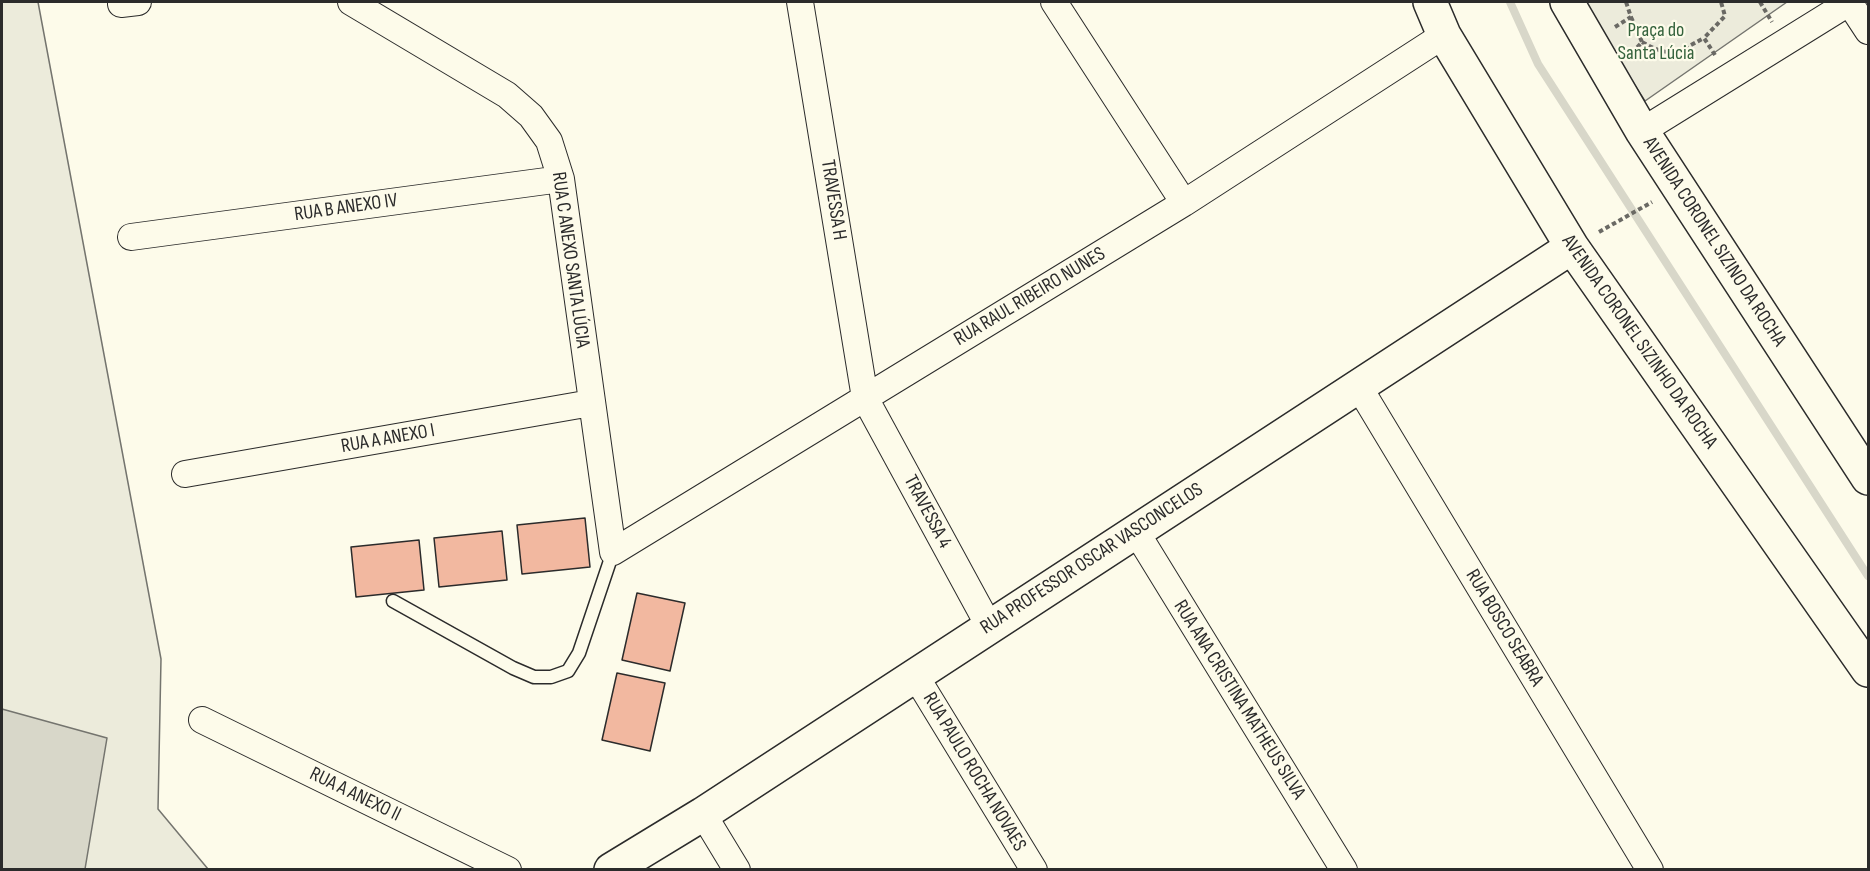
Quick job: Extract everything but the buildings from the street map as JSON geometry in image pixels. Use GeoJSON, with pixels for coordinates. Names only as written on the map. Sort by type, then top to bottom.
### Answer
{"type":"FeatureCollection","features":[{"type":"Feature","properties":{"kind":"street","name":"RUA C ANEXO SANTA LÚCIA"},"geometry":{"type":"LineString","coordinates":[[351,2],[515,102],[531,116],[549,141],[561,179],[613,552]]}},
{"type":"Feature","properties":{"kind":"street","name":"TRAVESSA H"},"geometry":{"type":"LineString","coordinates":[[800,2],[865,398]]}},
{"type":"Feature","properties":{"kind":"street"},"geometry":{"type":"LineString","coordinates":[[1054,2],[1184,203]]}},
{"type":"Feature","properties":{"kind":"street","name":"AVENIDA CORONEL SIZINHO DA ROCHA"},"geometry":{"type":"LineString","coordinates":[[1430,2],[1444,35],[1572,247],[1869,670]]}},
{"type":"Feature","properties":{"kind":"street","name":"AVENIDA CORONEL SIZINO DA ROCHA"},"geometry":{"type":"LineString","coordinates":[[1567,2],[1642,131],[1869,478]]}},
{"type":"Feature","properties":{"kind":"street"},"geometry":{"type":"LineString","coordinates":[[1642,131],[1850,2],[1869,31]]}},
{"type":"Feature","properties":{"kind":"street","name":"RUA RAUL RIBEIRO NUNES"},"geometry":{"type":"LineString","coordinates":[[613,552],[1184,203],[1444,35]]}},
{"type":"Feature","properties":{"kind":"street","name":"RUA B ANEXO IV"},"geometry":{"type":"LineString","coordinates":[[131,237],[561,179]]}},
{"type":"Feature","properties":{"kind":"street","name":"RUA PROFESSOR OSCAR VASCONCELOS"},"geometry":{"type":"LineString","coordinates":[[611,870],[703,814],[1572,247]]}},
{"type":"Feature","properties":{"kind":"street","name":"RUA BOSCO SEABRA"},"geometry":{"type":"LineString","coordinates":[[1359,387],[1650,870]]}},
{"type":"Feature","properties":{"kind":"street","name":"TRAVESSA 4"},"geometry":{"type":"LineString","coordinates":[[865,398],[989,626]]}},
{"type":"Feature","properties":{"kind":"street","name":"RUA A ANEXO I"},"geometry":{"type":"LineString","coordinates":[[185,474],[591,403]]}},
{"type":"Feature","properties":{"kind":"street","name":"RUA ANA CRISTINA MATHEUS SILVA"},"geometry":{"type":"LineString","coordinates":[[1135,531],[1344,870]]}},
{"type":"Feature","properties":{"kind":"street","name":"RUA PAULO ROCHA NOVAES"},"geometry":{"type":"LineString","coordinates":[[915,675],[1034,870]]}},
{"type":"Feature","properties":{"kind":"street","name":"RUA A ANEXO II"},"geometry":{"type":"LineString","coordinates":[[202,720],[508,870]]}},
{"type":"Feature","properties":{"kind":"street"},"geometry":{"type":"LineString","coordinates":[[703,814],[737,870]]}},
{"type":"Feature","properties":{"kind":"lane"},"geometry":{"type":"LineString","coordinates":[[393,601],[513,668],[534,676],[551,677],[567,671],[579,653],[613,552]]}},
{"type":"Feature","properties":{"kind":"path"},"geometry":{"type":"LineString","coordinates":[[1642,42],[1662,53],[1683,50],[1704,38],[1725,16],[1720,2]]}},
{"type":"Feature","properties":{"kind":"path"},"geometry":{"type":"LineString","coordinates":[[1704,38],[1729,77]]}},
{"type":"Feature","properties":{"kind":"path"},"geometry":{"type":"LineString","coordinates":[[1572,247],[1678,187]]}},
{"type":"Feature","properties":{"kind":"green space"},"geometry":{"type":"Polygon","coordinates":[[[2,2],[38,2],[161,659],[158,809],[208,869],[2,870],[2,2]]]}},
{"type":"Feature","properties":{"kind":"green space","name":"Praça do Santa Lúcia"},"geometry":{"type":"Polygon","coordinates":[[[1585,2],[1787,2],[1645,101],[1602,35],[1585,2]]]}},
{"type":"Feature","properties":{"kind":"shaded area"},"geometry":{"type":"Polygon","coordinates":[[[2,709],[107,738],[85,869],[2,869],[2,709]]]}},
{"type":"Feature","properties":{"kind":"waterway"},"geometry":{"type":"LineString","coordinates":[[1510,2],[1538,64],[1868,576]]}}]}
